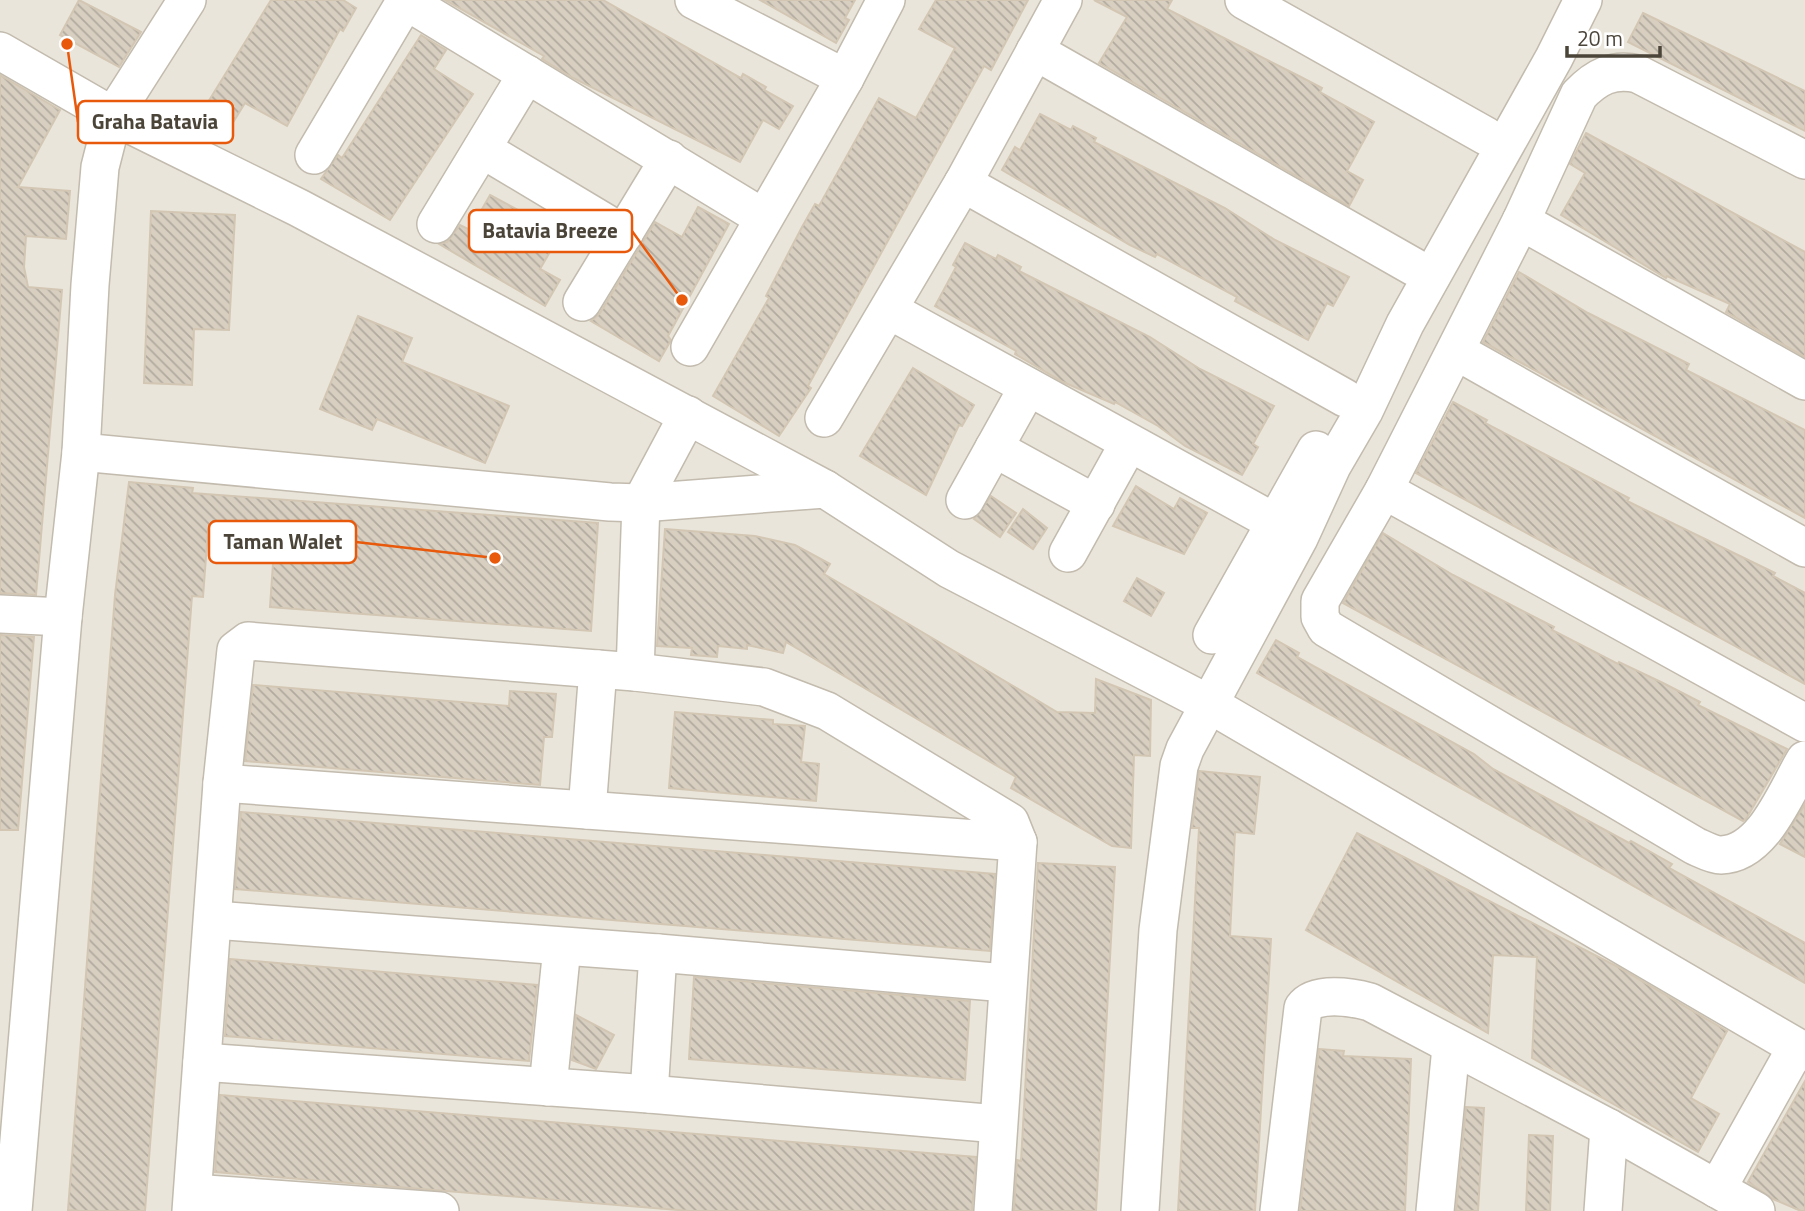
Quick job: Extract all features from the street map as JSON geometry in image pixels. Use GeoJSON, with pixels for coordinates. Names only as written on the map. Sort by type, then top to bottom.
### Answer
{"type":"FeatureCollection","features":[{"type":"Feature","properties":{"kind":"street"},"geometry":{"type":"LineString","coordinates":[[13,1211],[9,1138],[81,452],[90,285],[100,167],[113,116],[187,0]]}},
{"type":"Feature","properties":{"kind":"street"},"geometry":{"type":"LineString","coordinates":[[314,155],[406,0],[762,217]]}},
{"type":"Feature","properties":{"kind":"street"},"geometry":{"type":"LineString","coordinates":[[694,0],[845,78]]}},
{"type":"Feature","properties":{"kind":"street"},"geometry":{"type":"LineString","coordinates":[[690,346],[762,217],[845,78],[886,0]]}},
{"type":"Feature","properties":{"kind":"street"},"geometry":{"type":"LineString","coordinates":[[824,418],[963,183],[1063,0]]}},
{"type":"Feature","properties":{"kind":"street"},"geometry":{"type":"LineString","coordinates":[[1244,0],[1486,136]]}},
{"type":"Feature","properties":{"kind":"street"},"geometry":{"type":"LineString","coordinates":[[1212,635],[1345,398],[1486,136],[1551,25],[1558,0]]}},
{"type":"Feature","properties":{"kind":"street"},"geometry":{"type":"LineString","coordinates":[[1140,1211],[1158,930],[1179,766],[1298,538],[1332,466],[1364,411],[1405,324],[1554,58],[1583,0]]}},
{"type":"Feature","properties":{"kind":"street"},"geometry":{"type":"LineString","coordinates":[[0,51],[113,116],[299,208],[825,489],[948,569],[1209,705],[1800,1050],[1717,1189]]}},
{"type":"Feature","properties":{"kind":"street"},"geometry":{"type":"LineString","coordinates":[[1035,51],[1414,267]]}},
{"type":"Feature","properties":{"kind":"street"},"geometry":{"type":"LineString","coordinates":[[1805,160],[1638,74],[1614,72],[1591,82],[1579,95],[1521,220],[1384,491],[1320,601],[1320,617],[1326,628],[1695,846],[1719,855],[1739,850],[1758,838],[1805,760]]}},
{"type":"Feature","properties":{"kind":"street"},"geometry":{"type":"LineString","coordinates":[[436,224],[527,74]]}},
{"type":"Feature","properties":{"kind":"street"},"geometry":{"type":"LineString","coordinates":[[482,149],[624,234]]}},
{"type":"Feature","properties":{"kind":"street"},"geometry":{"type":"LineString","coordinates":[[582,302],[669,159]]}},
{"type":"Feature","properties":{"kind":"street"},"geometry":{"type":"LineString","coordinates":[[963,183],[1345,398]]}},
{"type":"Feature","properties":{"kind":"street"},"geometry":{"type":"LineString","coordinates":[[1521,220],[1805,381]]}},
{"type":"Feature","properties":{"kind":"street"},"geometry":{"type":"LineString","coordinates":[[889,310],[1274,522]]}},
{"type":"Feature","properties":{"kind":"street"},"geometry":{"type":"LineString","coordinates":[[1456,351],[1805,548]]}},
{"type":"Feature","properties":{"kind":"street"},"geometry":{"type":"LineString","coordinates":[[965,500],[1028,387]]}},
{"type":"Feature","properties":{"kind":"street"},"geometry":{"type":"LineString","coordinates":[[635,672],[641,503],[688,415]]}},
{"type":"Feature","properties":{"kind":"street"},"geometry":{"type":"LineString","coordinates":[[1068,553],[1129,443]]}},
{"type":"Feature","properties":{"kind":"street"},"geometry":{"type":"LineString","coordinates":[[994,448],[1096,504]]}},
{"type":"Feature","properties":{"kind":"street"},"geometry":{"type":"LineString","coordinates":[[81,452],[641,503],[825,489]]}},
{"type":"Feature","properties":{"kind":"street"},"geometry":{"type":"LineString","coordinates":[[1384,491],[1805,723]]}},
{"type":"Feature","properties":{"kind":"street"},"geometry":{"type":"LineString","coordinates":[[0,614],[63,617]]}},
{"type":"Feature","properties":{"kind":"street"},"geometry":{"type":"LineString","coordinates":[[440,1211],[192,1202],[222,783],[236,650],[244,643],[635,672],[764,687],[827,711],[1006,819],[1015,830],[1018,842],[1006,983],[993,1211]]}},
{"type":"Feature","properties":{"kind":"street"},"geometry":{"type":"LineString","coordinates":[[587,810],[598,669]]}},
{"type":"Feature","properties":{"kind":"street"},"geometry":{"type":"LineString","coordinates":[[222,783],[1018,842]]}},
{"type":"Feature","properties":{"kind":"street"},"geometry":{"type":"LineString","coordinates":[[214,920],[659,953],[1006,983]]}},
{"type":"Feature","properties":{"kind":"street"},"geometry":{"type":"LineString","coordinates":[[548,1087],[562,947]]}},
{"type":"Feature","properties":{"kind":"street"},"geometry":{"type":"LineString","coordinates":[[649,1094],[659,953]]}},
{"type":"Feature","properties":{"kind":"street"},"geometry":{"type":"LineString","coordinates":[[1279,1211],[1299,1024],[1306,1003],[1312,999],[1346,998],[1370,1002],[1609,1128],[1756,1211]]}},
{"type":"Feature","properties":{"kind":"street"},"geometry":{"type":"LineString","coordinates":[[1435,1211],[1451,1046]]}},
{"type":"Feature","properties":{"kind":"street"},"geometry":{"type":"LineString","coordinates":[[202,1062],[649,1094],[998,1124]]}},
{"type":"Feature","properties":{"kind":"street"},"geometry":{"type":"LineString","coordinates":[[1603,1211],[1609,1128]]}},
{"type":"Feature","properties":{"kind":"shaded area"},"geometry":{"type":"Polygon","coordinates":[[[0,0],[1805,0],[1805,1211],[0,1211],[0,0]]]}},
{"type":"Feature","properties":{"kind":"building"},"geometry":{"type":"Polygon","coordinates":[[[79,0],[141,32],[119,67],[60,35],[79,0]]]}},
{"type":"Feature","properties":{"kind":"building"},"geometry":{"type":"Polygon","coordinates":[[[271,0],[343,0],[356,8],[343,31],[340,29],[287,126],[245,103],[224,137],[197,120],[271,0]]]}},
{"type":"Feature","properties":{"kind":"building"},"geometry":{"type":"Polygon","coordinates":[[[445,0],[603,0],[741,78],[743,74],[766,87],[764,90],[793,106],[779,129],[763,120],[740,162],[573,78],[542,59],[544,56],[445,0]]]}},
{"type":"Feature","properties":{"kind":"building"},"geometry":{"type":"Polygon","coordinates":[[[760,0],[855,0],[845,18],[849,20],[836,43],[760,0]]]}},
{"type":"Feature","properties":{"kind":"building"},"geometry":{"type":"Polygon","coordinates":[[[936,0],[1028,0],[991,70],[984,66],[808,386],[811,388],[779,436],[713,396],[769,298],[766,296],[802,227],[815,204],[819,206],[879,98],[916,118],[955,48],[919,29],[936,0]]]}},
{"type":"Feature","properties":{"kind":"building"},"geometry":{"type":"Polygon","coordinates":[[[1094,0],[1172,0],[1167,9],[1322,88],[1320,92],[1374,122],[1347,171],[1363,180],[1349,206],[1099,63],[1127,17],[1094,0]]]}},
{"type":"Feature","properties":{"kind":"building"},"geometry":{"type":"Polygon","coordinates":[[[1643,13],[1805,91],[1805,131],[1628,42],[1643,13]]]}},
{"type":"Feature","properties":{"kind":"building"},"geometry":{"type":"Polygon","coordinates":[[[421,35],[446,50],[434,69],[473,94],[390,220],[321,179],[338,155],[342,158],[421,35]]]}},
{"type":"Feature","properties":{"kind":"building"},"geometry":{"type":"Polygon","coordinates":[[[0,75],[60,110],[18,187],[70,191],[66,239],[26,236],[24,267],[28,287],[62,290],[36,595],[0,593],[0,75]]]}},
{"type":"Feature","properties":{"kind":"building"},"geometry":{"type":"Polygon","coordinates":[[[1040,114],[1071,130],[1073,126],[1096,138],[1094,142],[1225,208],[1275,240],[1349,277],[1333,306],[1327,303],[1308,340],[1235,301],[1237,297],[1157,254],[1155,257],[1130,245],[1002,170],[1015,147],[1020,150],[1040,114]]]}},
{"type":"Feature","properties":{"kind":"building"},"geometry":{"type":"Polygon","coordinates":[[[1586,133],[1805,252],[1805,357],[1726,312],[1730,304],[1667,276],[1666,278],[1561,215],[1585,173],[1570,164],[1586,133]]]}},
{"type":"Feature","properties":{"kind":"building"},"geometry":{"type":"Polygon","coordinates":[[[490,195],[561,233],[540,269],[560,280],[545,306],[439,244],[447,242],[460,225],[470,230],[490,195]]]}},
{"type":"Feature","properties":{"kind":"building"},"geometry":{"type":"Polygon","coordinates":[[[698,207],[729,224],[668,336],[671,340],[659,361],[591,321],[600,313],[655,222],[682,237],[698,207]]]}},
{"type":"Feature","properties":{"kind":"building"},"geometry":{"type":"Polygon","coordinates":[[[151,211],[235,215],[229,330],[194,329],[192,385],[144,383],[151,211]]]}},
{"type":"Feature","properties":{"kind":"building"},"geometry":{"type":"Polygon","coordinates":[[[965,243],[996,259],[998,255],[1021,267],[1019,271],[1150,337],[1200,369],[1274,406],[1253,444],[1258,447],[1242,475],[1185,446],[1158,426],[1115,402],[1114,404],[1063,382],[1015,354],[1016,351],[935,306],[956,267],[953,265],[965,243]]]}},
{"type":"Feature","properties":{"kind":"building"},"geometry":{"type":"Polygon","coordinates":[[[1519,272],[1588,313],[1689,364],[1686,370],[1805,430],[1805,518],[1483,342],[1519,272]]]}},
{"type":"Feature","properties":{"kind":"building"},"geometry":{"type":"Polygon","coordinates":[[[358,316],[412,338],[402,362],[509,406],[485,463],[377,419],[372,430],[320,409],[358,316]]]}},
{"type":"Feature","properties":{"kind":"building"},"geometry":{"type":"Polygon","coordinates":[[[913,368],[974,405],[962,426],[959,425],[926,495],[860,456],[913,368]]]}},
{"type":"Feature","properties":{"kind":"building"},"geometry":{"type":"Polygon","coordinates":[[[1453,402],[1487,420],[1485,423],[1629,498],[1627,501],[1775,573],[1773,576],[1805,593],[1805,684],[1416,473],[1453,402]]]}},
{"type":"Feature","properties":{"kind":"building"},"geometry":{"type":"Polygon","coordinates":[[[129,482],[193,488],[192,493],[598,523],[591,631],[270,607],[275,534],[208,530],[203,597],[192,596],[145,1211],[81,1211],[68,1210],[115,595],[129,482]]]}},
{"type":"Feature","properties":{"kind":"building"},"geometry":{"type":"Polygon","coordinates":[[[1136,486],[1174,509],[1180,498],[1207,513],[1184,554],[1113,526],[1136,486]]]}},
{"type":"Feature","properties":{"kind":"building"},"geometry":{"type":"Polygon","coordinates":[[[991,496],[1016,513],[1000,537],[974,519],[991,496]]]}},
{"type":"Feature","properties":{"kind":"building"},"geometry":{"type":"Polygon","coordinates":[[[1023,509],[1047,528],[1033,549],[1008,532],[1023,509]]]}},
{"type":"Feature","properties":{"kind":"building"},"geometry":{"type":"Polygon","coordinates":[[[665,529],[755,536],[795,545],[830,564],[824,574],[1057,712],[1095,713],[1096,679],[1151,700],[1150,756],[1134,755],[1131,848],[1112,846],[1011,788],[1016,777],[786,642],[783,653],[747,645],[747,649],[718,646],[717,657],[691,655],[692,648],[657,646],[665,529]]]}},
{"type":"Feature","properties":{"kind":"building"},"geometry":{"type":"Polygon","coordinates":[[[1383,533],[1453,575],[1554,627],[1552,630],[1618,664],[1619,662],[1663,683],[1700,702],[1698,705],[1787,749],[1746,819],[1743,821],[1343,603],[1383,533]]]}},
{"type":"Feature","properties":{"kind":"building"},"geometry":{"type":"Polygon","coordinates":[[[1137,578],[1164,593],[1151,616],[1124,601],[1137,578]]]}},
{"type":"Feature","properties":{"kind":"building"},"geometry":{"type":"Polygon","coordinates":[[[0,635],[34,637],[18,830],[0,830],[0,635]]]}},
{"type":"Feature","properties":{"kind":"building"},"geometry":{"type":"Polygon","coordinates":[[[1276,640],[1299,653],[1297,657],[1474,754],[1493,769],[1672,864],[1669,868],[1805,943],[1805,983],[1257,673],[1276,640]]]}},
{"type":"Feature","properties":{"kind":"building"},"geometry":{"type":"Polygon","coordinates":[[[253,685],[509,706],[510,691],[556,694],[552,737],[544,737],[540,785],[245,761],[253,685]]]}},
{"type":"Feature","properties":{"kind":"building"},"geometry":{"type":"Polygon","coordinates":[[[675,712],[773,720],[773,724],[805,726],[801,762],[819,764],[816,801],[669,788],[675,712]]]}},
{"type":"Feature","properties":{"kind":"building"},"geometry":{"type":"Polygon","coordinates":[[[1199,771],[1260,777],[1254,834],[1235,832],[1230,936],[1271,939],[1255,1211],[1178,1211],[1199,828],[1192,828],[1199,771]]]}},
{"type":"Feature","properties":{"kind":"building"},"geometry":{"type":"Polygon","coordinates":[[[1805,804],[1805,857],[1780,844],[1805,804]]]}},
{"type":"Feature","properties":{"kind":"building"},"geometry":{"type":"Polygon","coordinates":[[[241,812],[995,874],[990,951],[235,889],[241,812]]]}},
{"type":"Feature","properties":{"kind":"building"},"geometry":{"type":"Polygon","coordinates":[[[1357,833],[1618,967],[1727,1031],[1691,1098],[1719,1114],[1698,1152],[1532,1058],[1537,957],[1493,955],[1488,1033],[1306,930],[1357,833]]]}},
{"type":"Feature","properties":{"kind":"building"},"geometry":{"type":"Polygon","coordinates":[[[1038,863],[1115,867],[1096,1211],[1014,1211],[1017,1160],[1021,1161],[1038,863]]]}},
{"type":"Feature","properties":{"kind":"building"},"geometry":{"type":"Polygon","coordinates":[[[230,959],[537,985],[529,1061],[225,1036],[230,959]]]}},
{"type":"Feature","properties":{"kind":"building"},"geometry":{"type":"Polygon","coordinates":[[[694,977],[970,1001],[965,1080],[689,1059],[694,977]]]}},
{"type":"Feature","properties":{"kind":"building"},"geometry":{"type":"Polygon","coordinates":[[[576,1015],[614,1035],[596,1069],[572,1060],[576,1015]]]}},
{"type":"Feature","properties":{"kind":"building"},"geometry":{"type":"Polygon","coordinates":[[[1319,1049],[1344,1051],[1343,1056],[1411,1059],[1405,1211],[1300,1211],[1319,1049]]]}},
{"type":"Feature","properties":{"kind":"building"},"geometry":{"type":"Polygon","coordinates":[[[1805,1081],[1805,1211],[1801,1211],[1773,1199],[1748,1182],[1805,1081]]]}},
{"type":"Feature","properties":{"kind":"building"},"geometry":{"type":"Polygon","coordinates":[[[220,1095],[976,1157],[972,1211],[690,1211],[215,1172],[220,1095]]]}},
{"type":"Feature","properties":{"kind":"building"},"geometry":{"type":"Polygon","coordinates":[[[1466,1107],[1484,1108],[1478,1211],[1456,1211],[1466,1107]]]}},
{"type":"Feature","properties":{"kind":"building"},"geometry":{"type":"Polygon","coordinates":[[[1529,1135],[1553,1136],[1550,1211],[1526,1211],[1529,1135]]]}},
{"type":"Feature","properties":{"kind":"place","name":"Graha Batavia"},"geometry":{"type":"Point","coordinates":[67,44]}},
{"type":"Feature","properties":{"kind":"place","name":"Batavia Breeze"},"geometry":{"type":"Point","coordinates":[682,300]}},
{"type":"Feature","properties":{"kind":"place","name":"Taman Walet"},"geometry":{"type":"Point","coordinates":[495,558]}}]}
